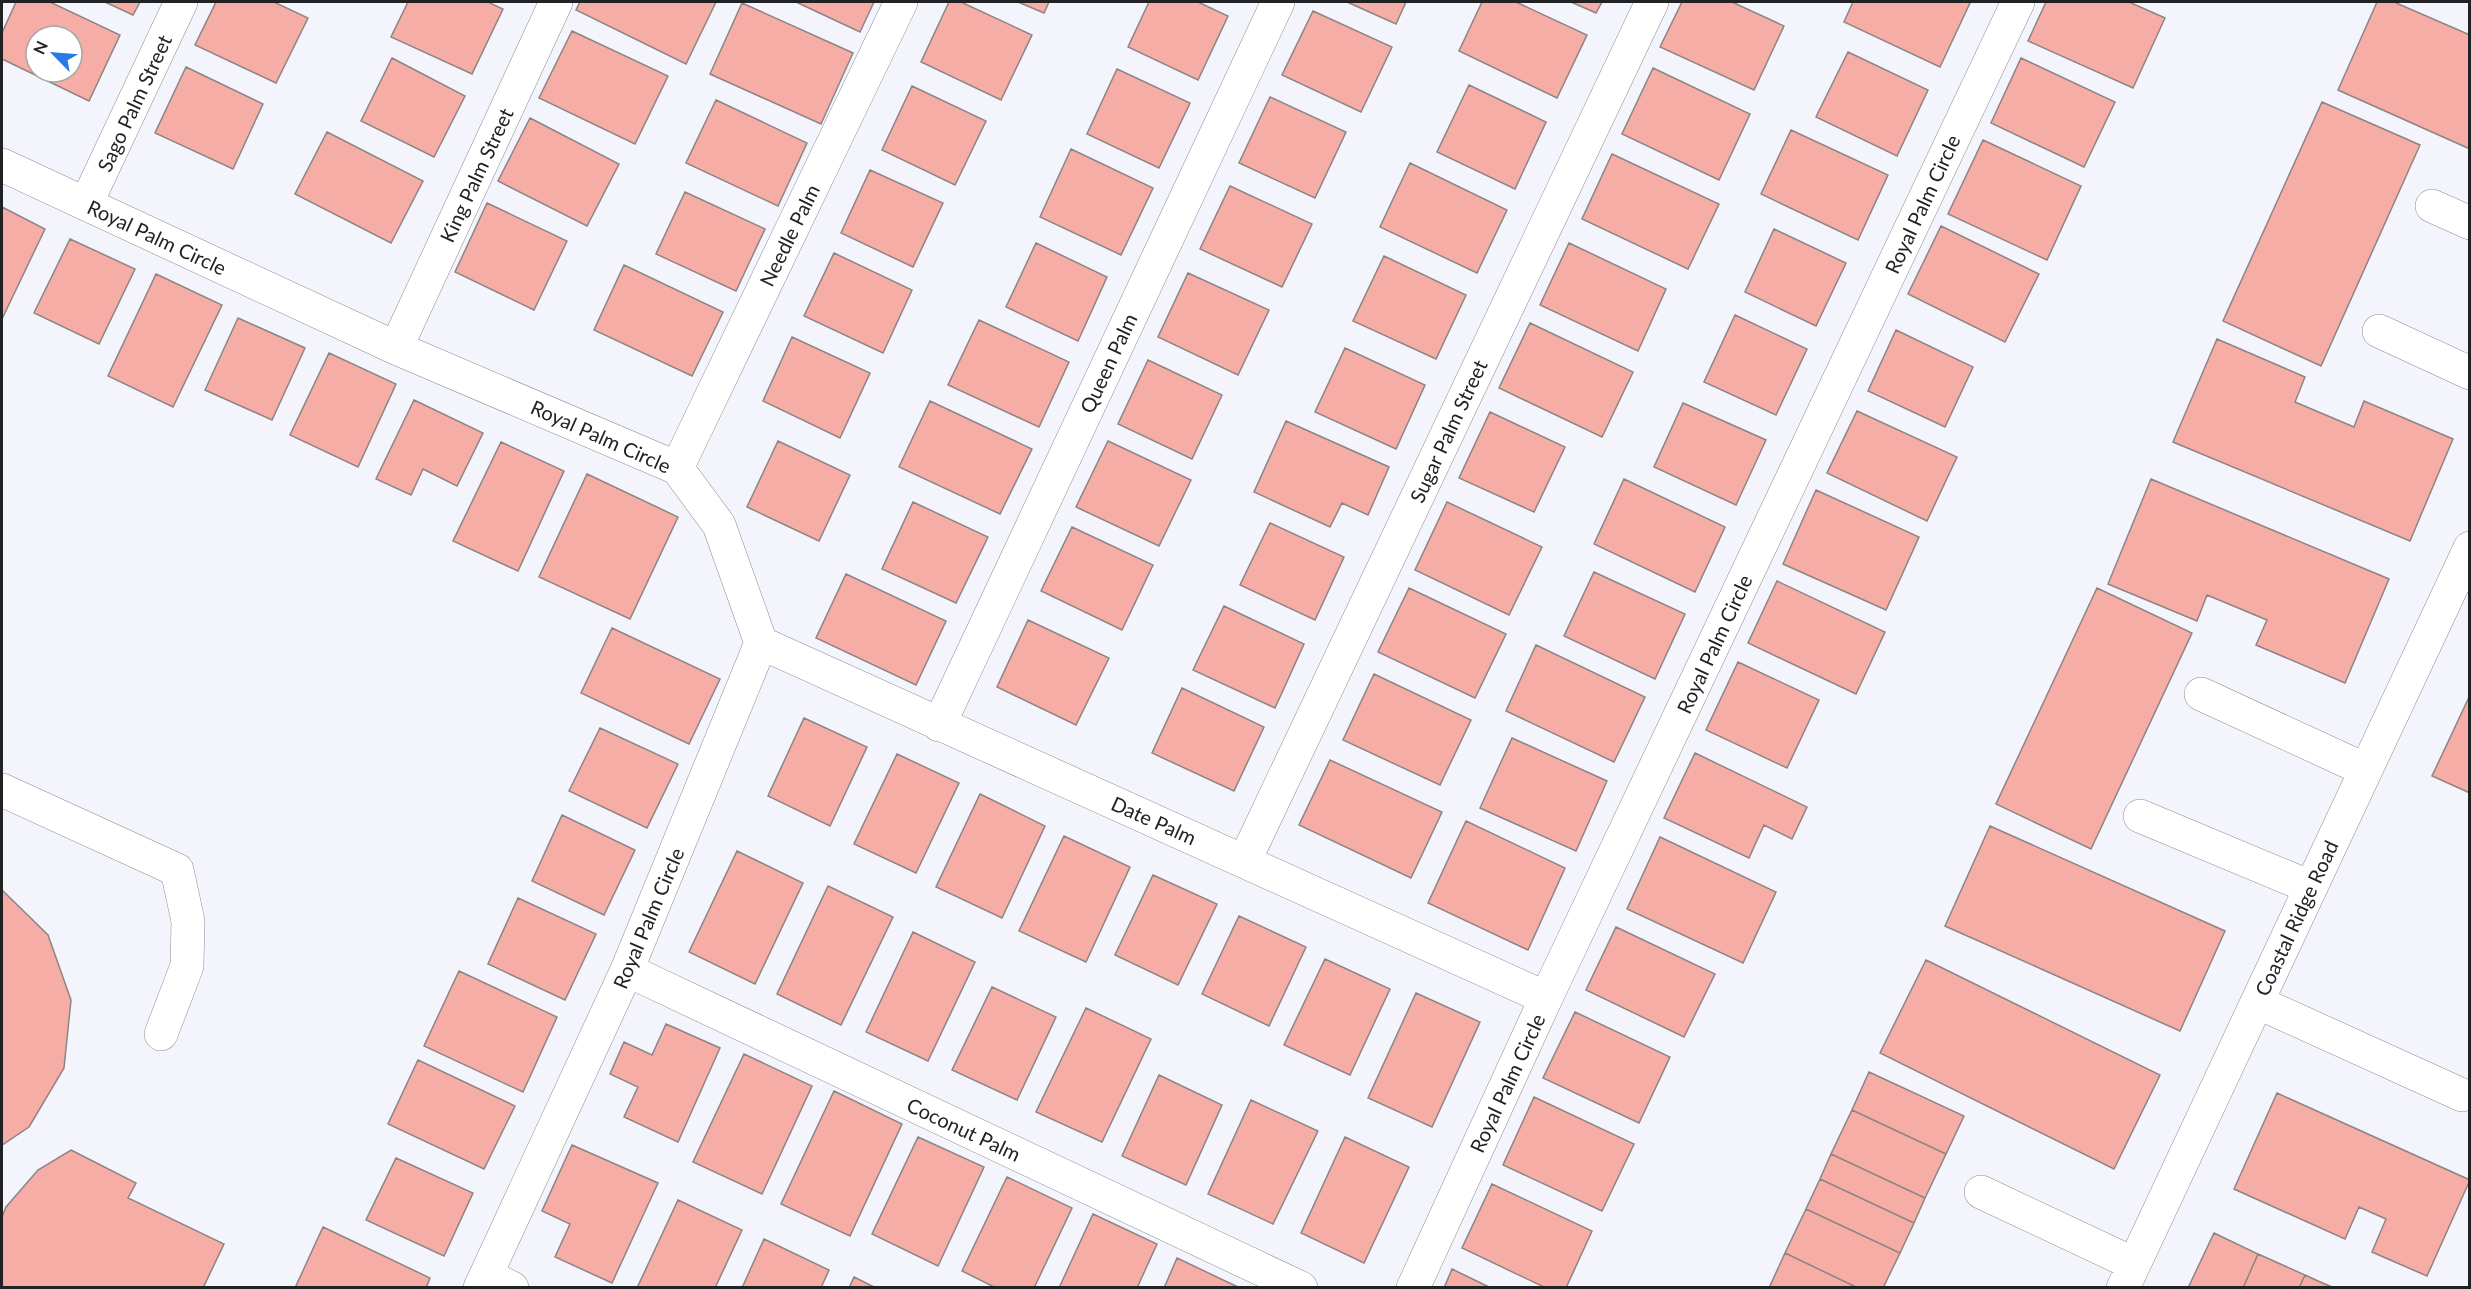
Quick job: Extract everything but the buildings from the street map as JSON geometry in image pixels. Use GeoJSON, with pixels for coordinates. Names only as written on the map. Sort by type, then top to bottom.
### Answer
{"type":"FeatureCollection","features":[{"type":"Feature","properties":{"kind":"street","name":"Sago Palm Street"},"geometry":{"type":"LineString","coordinates":[[86,204],[181,2]]}},
{"type":"Feature","properties":{"kind":"street","name":"King Palm Street"},"geometry":{"type":"LineString","coordinates":[[396,348],[555,2]]}},
{"type":"Feature","properties":{"kind":"street","name":"Needle Palm"},"geometry":{"type":"LineString","coordinates":[[677,468],[901,2]]}},
{"type":"Feature","properties":{"kind":"street","name":"Queen Palm"},"geometry":{"type":"LineString","coordinates":[[939,724],[1278,2]]}},
{"type":"Feature","properties":{"kind":"street","name":"Sugar Palm Street"},"geometry":{"type":"LineString","coordinates":[[1245,860],[1652,2]]}},
{"type":"Feature","properties":{"kind":"street","name":"Royal Palm Circle"},"geometry":{"type":"LineString","coordinates":[[1413,1287],[1546,998],[2018,2]]}},
{"type":"Feature","properties":{"kind":"street","name":"Royal Palm Circle"},"geometry":{"type":"LineString","coordinates":[[2,165],[396,348],[677,468],[719,525],[761,643],[627,970],[493,1283]]}},
{"type":"Feature","properties":{"kind":"street"},"geometry":{"type":"LineString","coordinates":[[2432,206],[2469,223]]}},
{"type":"Feature","properties":{"kind":"street"},"geometry":{"type":"LineString","coordinates":[[2379,331],[2469,373]]}},
{"type":"Feature","properties":{"kind":"street","name":"Coastal Ridge Road"},"geometry":{"type":"LineString","coordinates":[[2128,1276],[2469,548]]}},
{"type":"Feature","properties":{"kind":"street","name":"Date Palm"},"geometry":{"type":"LineString","coordinates":[[761,643],[1546,998]]}},
{"type":"Feature","properties":{"kind":"street"},"geometry":{"type":"LineString","coordinates":[[2201,694],[2366,770]]}},
{"type":"Feature","properties":{"kind":"street"},"geometry":{"type":"LineString","coordinates":[[2,790],[177,870],[188,921],[187,966],[160,1034]]}},
{"type":"Feature","properties":{"kind":"street"},"geometry":{"type":"LineString","coordinates":[[2140,816],[2310,887]]}},
{"type":"Feature","properties":{"kind":"street","name":"Coconut Palm"},"geometry":{"type":"LineString","coordinates":[[627,970],[1301,1287]]}},
{"type":"Feature","properties":{"kind":"street"},"geometry":{"type":"LineString","coordinates":[[2257,1002],[2463,1095]]}},
{"type":"Feature","properties":{"kind":"street"},"geometry":{"type":"LineString","coordinates":[[1981,1192],[2128,1276]]}}]}
